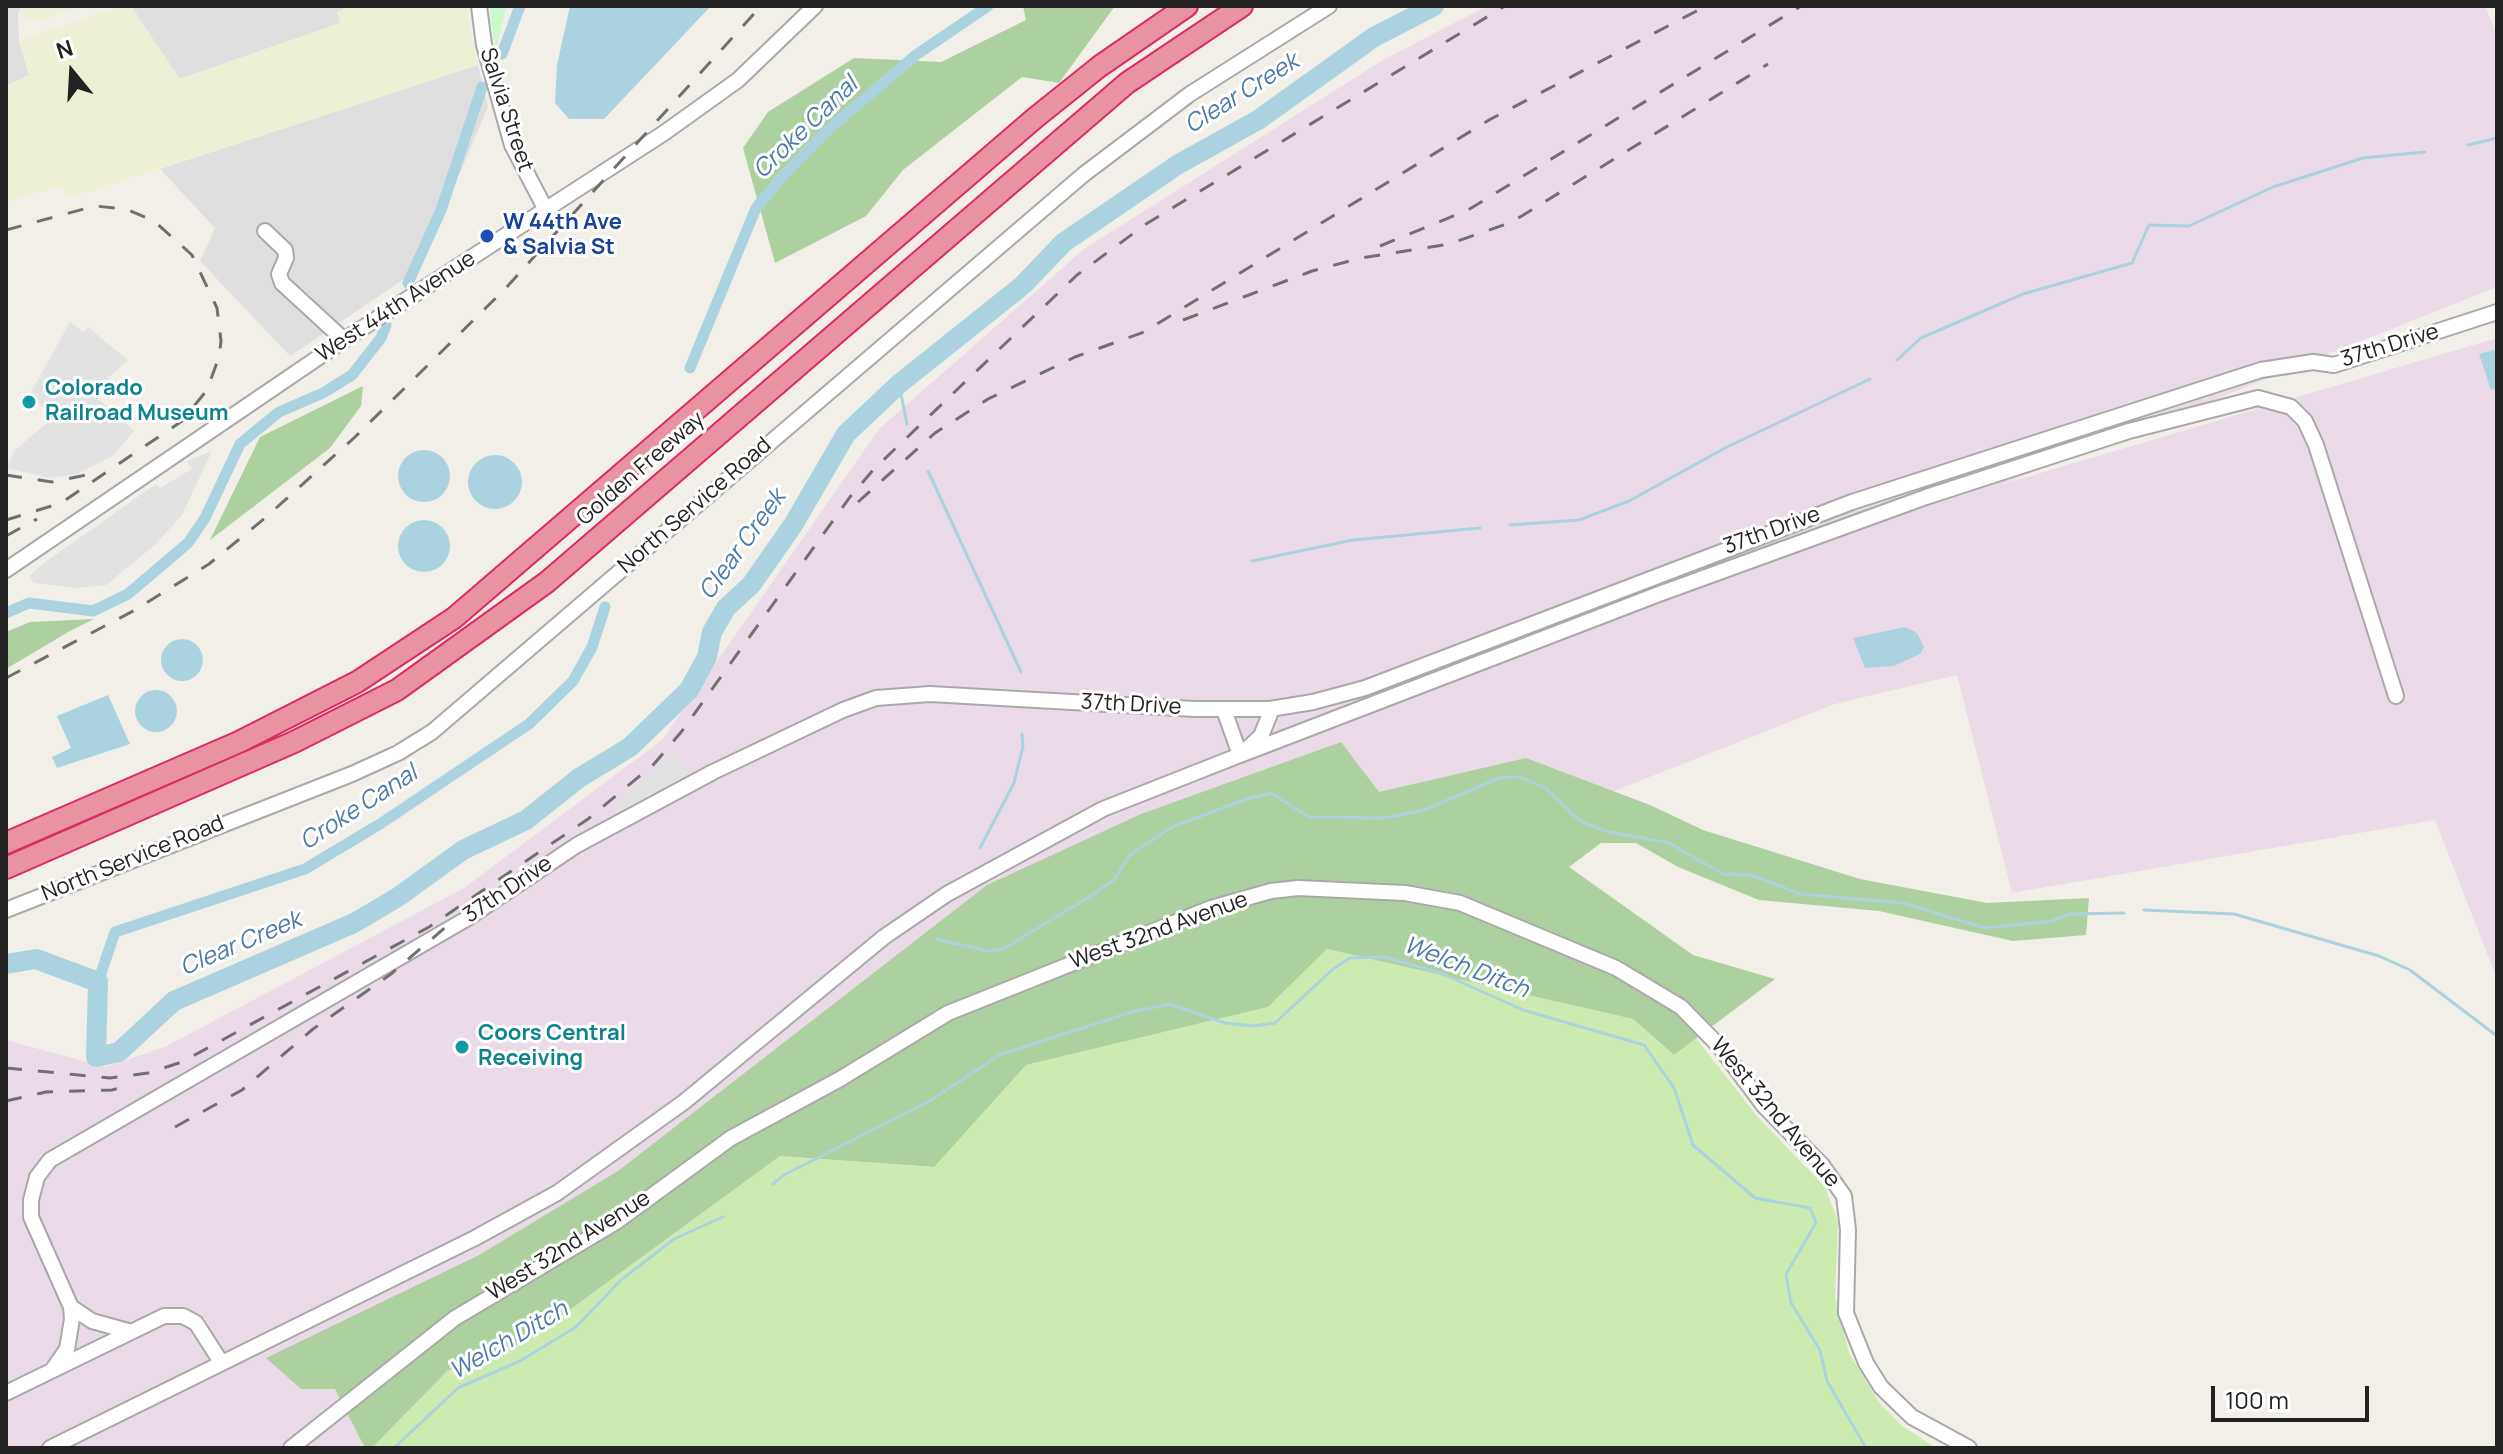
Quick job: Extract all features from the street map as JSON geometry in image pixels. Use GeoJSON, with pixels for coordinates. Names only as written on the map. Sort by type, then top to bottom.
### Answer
{"type":"FeatureCollection","features":[{"type":"Feature","properties":{"kind":"highway","name":"Golden Freeway"},"geometry":{"type":"LineString","coordinates":[[6,843],[252,735],[357,682],[454,618],[1035,118],[1100,66],[1187,6]]}},
{"type":"Feature","properties":{"kind":"highway","name":"Golden Freeway"},"geometry":{"type":"LineString","coordinates":[[6,868],[294,742],[397,690],[547,582],[1127,83],[1242,6]]}},
{"type":"Feature","properties":{"kind":"street","name":"Salvia Street"},"geometry":{"type":"LineString","coordinates":[[479,6],[484,45],[512,145],[546,210]]}},
{"type":"Feature","properties":{"kind":"street","name":"West 44th Avenue"},"geometry":{"type":"LineString","coordinates":[[6,570],[344,340],[664,133],[738,80],[815,6]]}},
{"type":"Feature","properties":{"kind":"street","name":"North Service Road"},"geometry":{"type":"LineString","coordinates":[[6,910],[352,774],[398,753],[432,732],[1083,175],[1190,94],[1329,6]]}},
{"type":"Feature","properties":{"kind":"street"},"geometry":{"type":"LineString","coordinates":[[265,231],[285,250],[286,258],[279,274],[282,283],[344,340]]}},
{"type":"Feature","properties":{"kind":"street","name":"37th Drive"},"geometry":{"type":"LineString","coordinates":[[53,1369],[67,1349],[71,1307],[31,1217],[31,1200],[37,1177],[50,1160],[468,918],[577,845],[713,772],[843,710],[903,694],[1224,710],[1272,709],[1365,688],[1776,528],[2261,370],[2313,362],[2334,365],[2497,312]]}},
{"type":"Feature","properties":{"kind":"street"},"geometry":{"type":"LineString","coordinates":[[50,1448],[475,1238],[604,1163],[684,1102],[884,937],[947,894],[1031,845],[1103,809],[1659,594],[1926,497],[2129,431],[2258,398],[2291,407],[2305,421],[2316,445],[2396,696]]}},
{"type":"Feature","properties":{"kind":"street"},"geometry":{"type":"LineString","coordinates":[[1240,755],[1261,736],[1272,709]]}},
{"type":"Feature","properties":{"kind":"street"},"geometry":{"type":"LineString","coordinates":[[1224,710],[1240,755]]}},
{"type":"Feature","properties":{"kind":"street","name":"West 32nd Avenue"},"geometry":{"type":"LineString","coordinates":[[291,1448],[455,1318],[616,1222],[731,1138],[840,1079],[935,1020],[976,1000],[1211,908],[1271,891],[1298,888],[1405,893],[1460,903],[1616,968],[1681,1007],[1720,1047],[1764,1106],[1828,1172],[1844,1196],[1848,1230],[1846,1313],[1862,1353],[1881,1387],[1912,1417],[1969,1448]]}},
{"type":"Feature","properties":{"kind":"street"},"geometry":{"type":"LineString","coordinates":[[71,1307],[92,1321],[128,1331]]}},
{"type":"Feature","properties":{"kind":"street"},"geometry":{"type":"LineString","coordinates":[[6,1393],[164,1316],[183,1316],[205,1331],[221,1362]]}},
{"type":"Feature","properties":{"kind":"shaded area"},"geometry":{"type":"Polygon","coordinates":[[[6,6],[22,6],[18,13],[19,41],[29,75],[6,86],[6,6]]]}},
{"type":"Feature","properties":{"kind":"shaded area"},"geometry":{"type":"Polygon","coordinates":[[[131,6],[354,6],[337,12],[341,23],[179,79],[131,6]]]}},
{"type":"Feature","properties":{"kind":"shaded area"},"geometry":{"type":"Polygon","coordinates":[[[1487,6],[2485,6],[2497,35],[2497,287],[2000,485],[2497,338],[2497,979],[2435,820],[2012,893],[1957,675],[1835,704],[1256,932],[828,1115],[356,1448],[6,1448],[6,1040],[105,1067],[165,1047],[464,888],[662,740],[879,429],[1084,249],[1383,60],[1487,6]]]}},
{"type":"Feature","properties":{"kind":"shaded area"},"geometry":{"type":"Polygon","coordinates":[[[478,65],[488,107],[419,269],[290,356],[200,261],[215,228],[160,169],[478,65]]]}},
{"type":"Feature","properties":{"kind":"shaded area"},"geometry":{"type":"Polygon","coordinates":[[[70,322],[83,332],[88,327],[128,360],[92,393],[134,431],[114,455],[77,474],[51,478],[6,468],[15,450],[53,418],[30,394],[70,322]]]}},
{"type":"Feature","properties":{"kind":"shaded area"},"geometry":{"type":"Polygon","coordinates":[[[212,451],[182,515],[155,545],[106,585],[77,588],[34,583],[29,576],[156,484],[160,488],[192,469],[187,461],[212,451]]]}},
{"type":"Feature","properties":{"kind":"shaded area"},"geometry":{"type":"Polygon","coordinates":[[[671,753],[691,776],[623,812],[616,802],[671,753]]]}},
{"type":"Feature","properties":{"kind":"green space"},"geometry":{"type":"Polygon","coordinates":[[[22,6],[83,6],[35,21],[18,13],[22,6]]]}},
{"type":"Feature","properties":{"kind":"green space"},"geometry":{"type":"Polygon","coordinates":[[[131,6],[180,79],[340,23],[337,12],[354,6],[465,6],[478,65],[66,199],[62,186],[6,202],[6,86],[29,75],[19,41],[131,6]]]}},
{"type":"Feature","properties":{"kind":"green space"},"geometry":{"type":"Polygon","coordinates":[[[490,6],[507,6],[496,48],[491,20],[490,6]]]}},
{"type":"Feature","properties":{"kind":"green space"},"geometry":{"type":"Polygon","coordinates":[[[1023,6],[1115,6],[1059,83],[1022,77],[903,170],[866,216],[775,263],[743,148],[768,112],[854,58],[941,62],[1026,20],[1023,6]]]}},
{"type":"Feature","properties":{"kind":"green space"},"geometry":{"type":"Polygon","coordinates":[[[363,386],[361,406],[330,448],[210,540],[260,437],[363,386]]]}},
{"type":"Feature","properties":{"kind":"green space"},"geometry":{"type":"Polygon","coordinates":[[[94,619],[6,669],[6,632],[30,622],[94,619]]]}},
{"type":"Feature","properties":{"kind":"green space"},"geometry":{"type":"Polygon","coordinates":[[[1341,742],[1379,792],[1526,758],[1650,805],[1703,830],[1860,879],[1987,903],[2089,898],[2086,935],[2013,941],[1879,911],[1759,900],[1678,867],[1636,843],[1601,843],[1569,867],[1693,955],[1775,979],[1674,1055],[1633,1019],[1327,949],[1268,1007],[1026,1065],[934,1167],[780,1156],[530,1339],[447,1371],[372,1448],[365,1448],[335,1389],[301,1389],[266,1358],[479,1255],[618,1171],[987,885],[1141,814],[1341,742]]]}},
{"type":"Feature","properties":{"kind":"green space"},"geometry":{"type":"Polygon","coordinates":[[[1327,949],[1633,1019],[1674,1055],[1696,1038],[1757,1116],[1825,1187],[1838,1222],[1835,1296],[1849,1353],[1880,1404],[1901,1425],[1936,1448],[372,1448],[447,1371],[530,1339],[780,1156],[931,1167],[1026,1065],[1268,1007],[1327,949]]]}},
{"type":"Feature","properties":{"kind":"water"},"geometry":{"type":"Polygon","coordinates":[[[570,6],[711,6],[604,119],[569,119],[555,103],[557,65],[570,6]]]}},
{"type":"Feature","properties":{"kind":"water"},"geometry":{"type":"Polygon","coordinates":[[[2497,349],[2497,388],[2491,390],[2479,354],[2497,349]]]}},
{"type":"Feature","properties":{"kind":"water"},"geometry":{"type":"Polygon","coordinates":[[[424,450],[443,457],[450,476],[443,495],[424,502],[405,495],[398,476],[405,457],[424,450]]]}},
{"type":"Feature","properties":{"kind":"water"},"geometry":{"type":"Polygon","coordinates":[[[495,455],[514,463],[522,482],[514,501],[495,509],[476,501],[468,482],[476,463],[495,455]]]}},
{"type":"Feature","properties":{"kind":"water"},"geometry":{"type":"Polygon","coordinates":[[[424,520],[443,527],[450,546],[443,565],[424,572],[405,565],[398,546],[405,527],[424,520]]]}},
{"type":"Feature","properties":{"kind":"water"},"geometry":{"type":"Polygon","coordinates":[[[1905,627],[1917,633],[1924,647],[1920,654],[1894,666],[1865,668],[1853,638],[1905,627]]]}},
{"type":"Feature","properties":{"kind":"water"},"geometry":{"type":"Polygon","coordinates":[[[182,639],[197,645],[203,660],[197,675],[182,681],[167,675],[161,660],[167,645],[182,639]]]}},
{"type":"Feature","properties":{"kind":"water"},"geometry":{"type":"Polygon","coordinates":[[[156,690],[171,696],[177,711],[171,726],[156,732],[141,726],[135,711],[141,696],[156,690]]]}},
{"type":"Feature","properties":{"kind":"water"},"geometry":{"type":"Polygon","coordinates":[[[108,695],[130,744],[57,768],[52,757],[71,748],[57,716],[108,695]]]}},
{"type":"Feature","properties":{"kind":"waterway"},"geometry":{"type":"LineString","coordinates":[[502,54],[520,6]]}},
{"type":"Feature","properties":{"kind":"waterway","name":"Croke Canal"},"geometry":{"type":"LineString","coordinates":[[690,368],[756,208],[829,129],[916,55],[988,6]]}},
{"type":"Feature","properties":{"kind":"waterway","name":"Clear Creek"},"geometry":{"type":"LineString","coordinates":[[6,964],[36,959],[98,982],[96,1057],[119,1052],[174,1001],[354,923],[398,897],[463,850],[526,820],[579,778],[630,747],[689,690],[707,657],[712,632],[726,608],[751,585],[793,525],[846,434],[899,384],[1023,285],[1063,243],[1177,165],[1258,120],[1374,37],[1434,6]]}},
{"type":"Feature","properties":{"kind":"waterway"},"geometry":{"type":"LineString","coordinates":[[408,283],[441,210],[482,87]]}},
{"type":"Feature","properties":{"kind":"waterway"},"geometry":{"type":"LineString","coordinates":[[2468,145],[2497,138]]}},
{"type":"Feature","properties":{"kind":"waterway"},"geometry":{"type":"LineString","coordinates":[[1897,360],[1921,338],[2023,294],[2132,263],[2149,225],[2189,226],[2273,187],[2363,158],[2425,152]]}},
{"type":"Feature","properties":{"kind":"waterway"},"geometry":{"type":"LineString","coordinates":[[6,613],[29,603],[93,611],[128,594],[188,543],[205,518],[240,444],[279,412],[323,393],[352,375],[381,338],[386,325]]}},
{"type":"Feature","properties":{"kind":"waterway"},"geometry":{"type":"LineString","coordinates":[[1510,525],[1579,520],[1629,501],[1727,447],[1870,379]]}},
{"type":"Feature","properties":{"kind":"waterway"},"geometry":{"type":"LineString","coordinates":[[899,384],[907,424]]}},
{"type":"Feature","properties":{"kind":"waterway"},"geometry":{"type":"LineString","coordinates":[[928,471],[1021,672]]}},
{"type":"Feature","properties":{"kind":"waterway"},"geometry":{"type":"LineString","coordinates":[[1252,561],[1353,540],[1480,528]]}},
{"type":"Feature","properties":{"kind":"waterway","name":"Croke Canal"},"geometry":{"type":"LineString","coordinates":[[98,982],[115,932],[305,869],[380,824],[529,724],[573,681],[592,647],[605,607]]}},
{"type":"Feature","properties":{"kind":"waterway"},"geometry":{"type":"LineString","coordinates":[[980,848],[1014,783],[1023,746],[1022,734]]}},
{"type":"Feature","properties":{"kind":"waterway"},"geometry":{"type":"LineString","coordinates":[[936,939],[988,951],[1003,949],[1114,880],[1130,855],[1174,826],[1250,798],[1271,793],[1309,817],[1385,818],[1424,810],[1499,778],[1521,777],[1547,789],[1580,821],[1605,831],[1669,843],[1723,874],[1751,875],[1800,894],[1903,903],[1985,928],[2052,921],[2069,914],[2124,913]]}},
{"type":"Feature","properties":{"kind":"waterway"},"geometry":{"type":"LineString","coordinates":[[2144,910],[2234,914],[2379,956],[2410,970],[2497,1036]]}},
{"type":"Feature","properties":{"kind":"waterway","name":"Welch Ditch"},"geometry":{"type":"LineString","coordinates":[[773,1184],[784,1175],[928,1102],[999,1055],[1132,1012],[1170,1004],[1225,1023],[1253,1026],[1275,1023],[1333,969],[1350,958],[1385,957],[1443,974],[1523,1010],[1644,1045],[1674,1088],[1693,1145],[1755,1198],[1810,1208],[1816,1223],[1786,1274],[1791,1303],[1820,1350],[1827,1381],[1866,1448]]}},
{"type":"Feature","properties":{"kind":"waterway","name":"Welch Ditch"},"geometry":{"type":"LineString","coordinates":[[394,1448],[458,1388],[520,1361],[576,1327],[621,1280],[674,1239],[723,1217]]}},
{"type":"Feature","properties":{"kind":"railway"},"geometry":{"type":"LineString","coordinates":[[6,678],[135,610],[209,564],[265,518],[355,437],[505,289],[761,6]]}},
{"type":"Feature","properties":{"kind":"railway"},"geometry":{"type":"LineString","coordinates":[[6,1068],[110,1078],[148,1073],[182,1062],[429,927],[588,819],[654,764],[682,731],[850,497],[874,469],[1077,275],[1146,224],[1505,6]]}},
{"type":"Feature","properties":{"kind":"railway"},"geometry":{"type":"LineString","coordinates":[[858,502],[935,433],[988,399],[1075,357],[1144,332],[1489,120],[1706,6]]}},
{"type":"Feature","properties":{"kind":"railway"},"geometry":{"type":"LineString","coordinates":[[1380,246],[1468,210],[1801,6]]}},
{"type":"Feature","properties":{"kind":"railway"},"geometry":{"type":"LineString","coordinates":[[1183,320],[1312,271],[1361,258],[1449,244],[1512,222],[1768,64]]}},
{"type":"Feature","properties":{"kind":"railway"},"geometry":{"type":"LineString","coordinates":[[6,230],[95,206],[126,209],[154,221],[192,255],[217,308],[221,341],[219,357],[207,390],[182,421],[61,503],[6,520]]}},
{"type":"Feature","properties":{"kind":"railway"},"geometry":{"type":"LineString","coordinates":[[6,475],[52,482],[100,472]]}},
{"type":"Feature","properties":{"kind":"railway"},"geometry":{"type":"LineString","coordinates":[[6,536],[37,519]]}},
{"type":"Feature","properties":{"kind":"railway"},"geometry":{"type":"LineString","coordinates":[[175,1127],[242,1090],[313,1029],[391,974],[448,925]]}},
{"type":"Feature","properties":{"kind":"railway"},"geometry":{"type":"LineString","coordinates":[[6,1101],[46,1092],[112,1090],[130,1085]]}},
{"type":"Feature","properties":{"kind":"place","name":"W 44th Ave & Salvia St"},"geometry":{"type":"Point","coordinates":[487,236]}},
{"type":"Feature","properties":{"kind":"place","name":"Colorado Railroad Museum"},"geometry":{"type":"Point","coordinates":[29,402]}},
{"type":"Feature","properties":{"kind":"place","name":"Coors Central Receiving"},"geometry":{"type":"Point","coordinates":[462,1047]}}]}
